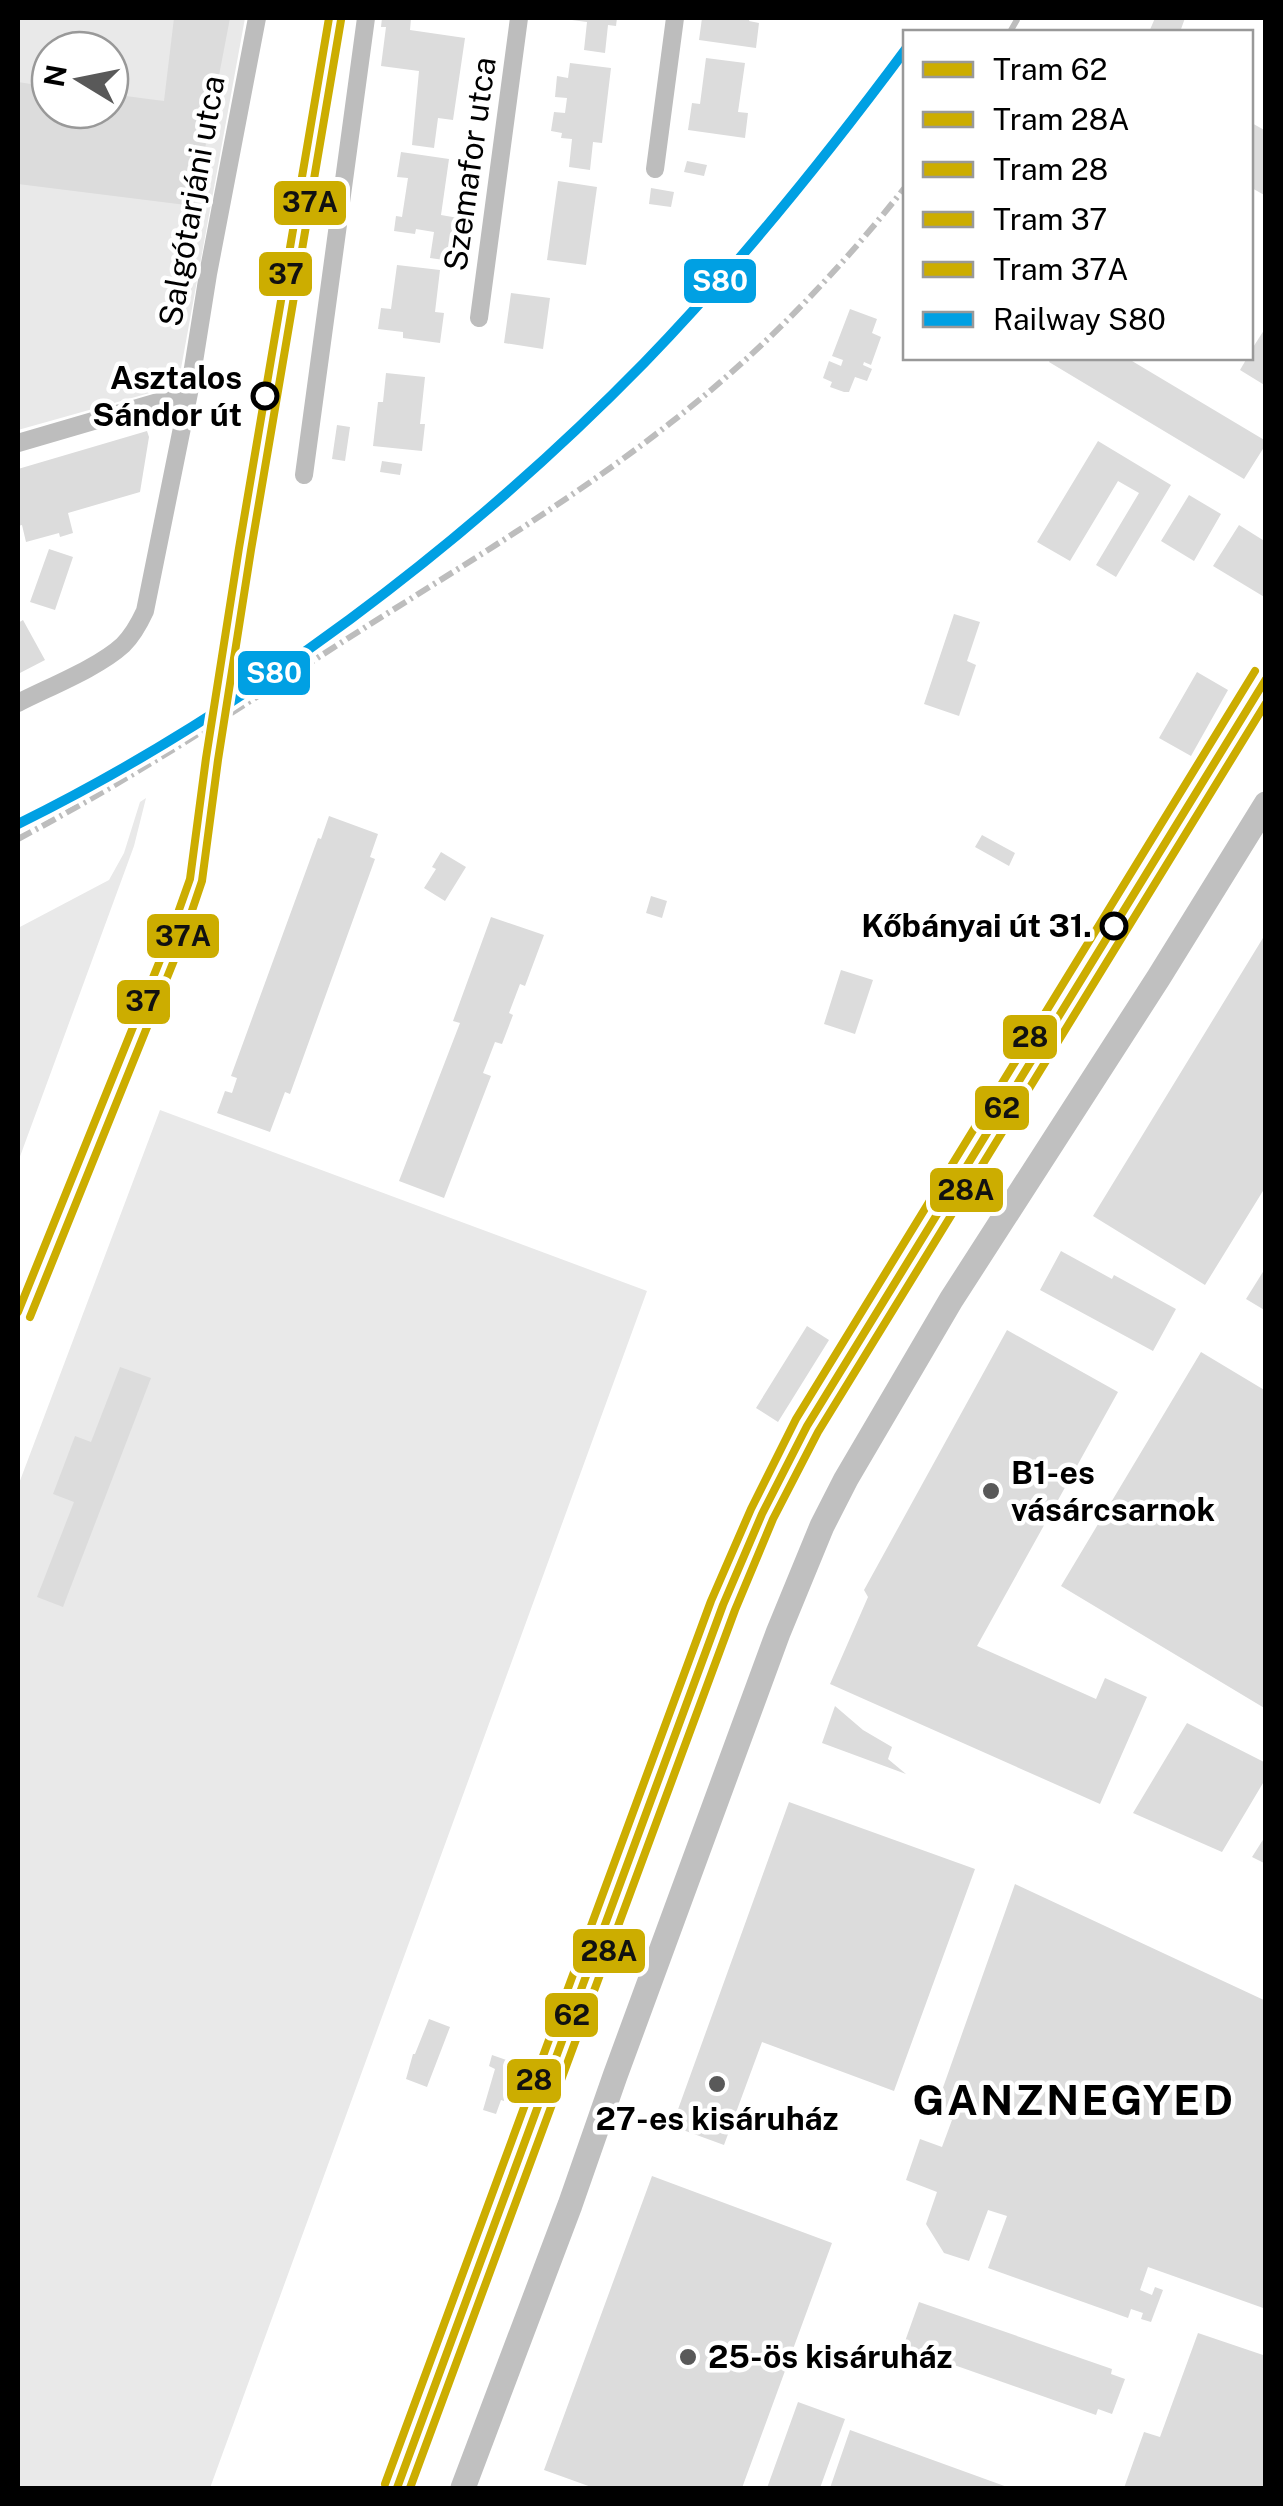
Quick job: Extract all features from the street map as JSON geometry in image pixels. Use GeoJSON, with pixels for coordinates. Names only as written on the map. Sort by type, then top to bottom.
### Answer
{"type":"FeatureCollection","features":[{"type":"Feature","properties":{"kind":"main road"},"geometry":{"type":"LineString","coordinates":[[463,2488],[774,1643],[822,1526],[951,1300],[1266,804]]}},
{"type":"Feature","properties":{"kind":"street","name":"Salgótarjáni utca"},"geometry":{"type":"LineString","coordinates":[[18,703],[123,645],[145,611],[257,18]]}},
{"type":"Feature","properties":{"kind":"street"},"geometry":{"type":"LineString","coordinates":[[304,474],[366,18]]}},
{"type":"Feature","properties":{"kind":"street","name":"Szemafor utca"},"geometry":{"type":"LineString","coordinates":[[480,318],[520,18]]}},
{"type":"Feature","properties":{"kind":"street"},"geometry":{"type":"LineString","coordinates":[[655,169],[675,18]]}},
{"type":"Feature","properties":{"kind":"street"},"geometry":{"type":"LineString","coordinates":[[18,443],[189,393]]}},
{"type":"Feature","properties":{"kind":"shaded area"},"geometry":{"type":"Polygon","coordinates":[[[18,18],[245,18],[178,385],[18,430],[18,18]]]}},
{"type":"Feature","properties":{"kind":"shaded area"},"geometry":{"type":"Polygon","coordinates":[[[146,798],[134,846],[18,1162],[18,928],[109,880],[124,853],[140,802],[146,798]]]}},
{"type":"Feature","properties":{"kind":"shaded area"},"geometry":{"type":"Polygon","coordinates":[[[160,1110],[647,1291],[210,2488],[18,2488],[18,1486],[160,1110]]]}},
{"type":"Feature","properties":{"kind":"building"},"geometry":{"type":"Polygon","coordinates":[[[174,18],[230,18],[194,206],[18,184],[18,82],[30,84],[30,130],[130,130],[130,97],[164,101],[174,18]]]}},
{"type":"Feature","properties":{"kind":"building"},"geometry":{"type":"Polygon","coordinates":[[[382,18],[411,18],[410,30],[465,38],[453,120],[438,118],[434,148],[412,145],[419,71],[381,66],[386,27],[381,27],[382,18]]]}},
{"type":"Feature","properties":{"kind":"building"},"geometry":{"type":"Polygon","coordinates":[[[572,18],[617,18],[616,26],[608,25],[605,53],[584,50],[587,22],[572,18]]]}},
{"type":"Feature","properties":{"kind":"building"},"geometry":{"type":"Polygon","coordinates":[[[702,18],[750,18],[749,21],[759,23],[756,48],[699,40],[702,18]]]}},
{"type":"Feature","properties":{"kind":"building"},"geometry":{"type":"Polygon","coordinates":[[[1155,18],[1185,18],[1181,30],[1150,30],[1155,18]]]}},
{"type":"Feature","properties":{"kind":"building"},"geometry":{"type":"Polygon","coordinates":[[[706,58],[745,63],[738,112],[748,113],[745,138],[688,130],[692,103],[700,104],[706,58]]]}},
{"type":"Feature","properties":{"kind":"building"},"geometry":{"type":"Polygon","coordinates":[[[570,63],[611,68],[602,143],[593,142],[590,170],[569,167],[572,139],[551,131],[554,112],[565,113],[567,98],[555,97],[557,76],[568,78],[570,63]]]}},
{"type":"Feature","properties":{"kind":"building"},"geometry":{"type":"Polygon","coordinates":[[[1253,124],[1266,131],[1266,196],[1253,189],[1253,124]]]}},
{"type":"Feature","properties":{"kind":"building"},"geometry":{"type":"Polygon","coordinates":[[[401,152],[449,159],[441,215],[464,219],[458,262],[430,258],[434,232],[394,231],[396,216],[402,217],[408,178],[397,177],[401,152]]]}},
{"type":"Feature","properties":{"kind":"building"},"geometry":{"type":"Polygon","coordinates":[[[687,161],[707,165],[704,176],[684,172],[687,161]]]}},
{"type":"Feature","properties":{"kind":"building"},"geometry":{"type":"Polygon","coordinates":[[[558,181],[597,187],[586,265],[547,260],[558,181]]]}},
{"type":"Feature","properties":{"kind":"building"},"geometry":{"type":"Polygon","coordinates":[[[651,188],[674,192],[671,207],[649,204],[651,188]]]}},
{"type":"Feature","properties":{"kind":"building"},"geometry":{"type":"Polygon","coordinates":[[[397,265],[440,270],[435,312],[444,313],[440,343],[403,338],[403,332],[378,329],[381,308],[391,309],[397,265]]]}},
{"type":"Feature","properties":{"kind":"building"},"geometry":{"type":"Polygon","coordinates":[[[511,293],[550,298],[543,349],[504,343],[511,293]]]}},
{"type":"Feature","properties":{"kind":"building"},"geometry":{"type":"Polygon","coordinates":[[[850,309],[877,319],[872,333],[881,337],[871,365],[863,365],[872,369],[867,381],[855,377],[849,392],[844,392],[830,387],[832,382],[823,378],[829,361],[841,366],[843,360],[832,356],[850,309]]]}},
{"type":"Feature","properties":{"kind":"building"},"geometry":{"type":"Polygon","coordinates":[[[1266,327],[1266,386],[1240,370],[1246,360],[1253,360],[1253,347],[1266,327]]]}},
{"type":"Feature","properties":{"kind":"building"},"geometry":{"type":"Polygon","coordinates":[[[1130,360],[1266,444],[1244,479],[1049,362],[1130,360]]]}},
{"type":"Feature","properties":{"kind":"building"},"geometry":{"type":"Polygon","coordinates":[[[386,373],[425,377],[420,424],[425,424],[422,451],[373,446],[386,373]]]}},
{"type":"Feature","properties":{"kind":"building"},"geometry":{"type":"Polygon","coordinates":[[[337,425],[350,427],[345,461],[332,459],[337,425]]]}},
{"type":"Feature","properties":{"kind":"building"},"geometry":{"type":"Polygon","coordinates":[[[147,431],[140,492],[68,513],[73,533],[26,542],[22,525],[18,526],[18,469],[147,431]]]}},
{"type":"Feature","properties":{"kind":"building"},"geometry":{"type":"Polygon","coordinates":[[[1098,441],[1171,485],[1116,577],[1096,565],[1139,493],[1118,481],[1070,561],[1037,542],[1098,441]]]}},
{"type":"Feature","properties":{"kind":"building"},"geometry":{"type":"Polygon","coordinates":[[[382,461],[402,464],[400,475],[380,472],[382,461]]]}},
{"type":"Feature","properties":{"kind":"building"},"geometry":{"type":"Polygon","coordinates":[[[1189,495],[1221,514],[1194,561],[1161,541],[1189,495]]]}},
{"type":"Feature","properties":{"kind":"building"},"geometry":{"type":"Polygon","coordinates":[[[1239,525],[1266,542],[1266,598],[1213,566],[1239,525]]]}},
{"type":"Feature","properties":{"kind":"building"},"geometry":{"type":"Polygon","coordinates":[[[49,549],[73,557],[55,610],[30,602],[49,549]]]}},
{"type":"Feature","properties":{"kind":"building"},"geometry":{"type":"Polygon","coordinates":[[[954,614],[980,622],[967,661],[976,665],[959,716],[924,704],[954,614]]]}},
{"type":"Feature","properties":{"kind":"building"},"geometry":{"type":"Polygon","coordinates":[[[23,620],[45,660],[18,674],[18,623],[23,620]]]}},
{"type":"Feature","properties":{"kind":"building"},"geometry":{"type":"Polygon","coordinates":[[[1197,672],[1228,690],[1191,756],[1159,738],[1197,672]]]}},
{"type":"Feature","properties":{"kind":"building"},"geometry":{"type":"Polygon","coordinates":[[[329,816],[378,834],[370,857],[375,859],[290,1094],[285,1092],[270,1132],[217,1113],[225,1091],[232,1093],[237,1078],[231,1076],[329,816]]]}},
{"type":"Feature","properties":{"kind":"building"},"geometry":{"type":"Polygon","coordinates":[[[982,835],[1015,853],[1009,866],[975,847],[982,835]]]}},
{"type":"Feature","properties":{"kind":"building"},"geometry":{"type":"Polygon","coordinates":[[[441,852],[466,867],[445,901],[424,888],[441,852]]]}},
{"type":"Feature","properties":{"kind":"building"},"geometry":{"type":"Polygon","coordinates":[[[651,896],[667,901],[662,918],[646,913],[651,896]]]}},
{"type":"Feature","properties":{"kind":"building"},"geometry":{"type":"Polygon","coordinates":[[[491,917],[544,935],[525,986],[520,984],[502,1044],[495,1042],[483,1073],[491,1076],[444,1198],[399,1181],[460,1023],[453,1021],[491,917]]]}},
{"type":"Feature","properties":{"kind":"building"},"geometry":{"type":"Polygon","coordinates":[[[1266,933],[1266,1186],[1205,1285],[1093,1216],[1266,933]]]}},
{"type":"Feature","properties":{"kind":"building"},"geometry":{"type":"Polygon","coordinates":[[[841,970],[873,980],[855,1034],[824,1024],[841,970]]]}},
{"type":"Feature","properties":{"kind":"building"},"geometry":{"type":"Polygon","coordinates":[[[1061,1251],[1176,1309],[1153,1351],[1040,1290],[1061,1251]]]}},
{"type":"Feature","properties":{"kind":"building"},"geometry":{"type":"Polygon","coordinates":[[[1266,1267],[1266,1311],[1246,1299],[1266,1267]]]}},
{"type":"Feature","properties":{"kind":"building"},"geometry":{"type":"Polygon","coordinates":[[[807,1326],[829,1340],[778,1422],[756,1408],[807,1326]]]}},
{"type":"Feature","properties":{"kind":"building"},"geometry":{"type":"Polygon","coordinates":[[[1007,1330],[1118,1392],[977,1646],[1096,1699],[1105,1678],[1147,1697],[1100,1804],[830,1684],[868,1597],[864,1590],[1007,1330]]]}},
{"type":"Feature","properties":{"kind":"building"},"geometry":{"type":"Polygon","coordinates":[[[1201,1352],[1266,1391],[1266,1709],[1061,1586],[1201,1352]]]}},
{"type":"Feature","properties":{"kind":"building"},"geometry":{"type":"Polygon","coordinates":[[[120,1367],[151,1378],[63,1607],[37,1597],[74,1502],[53,1494],[75,1436],[91,1442],[120,1367]]]}},
{"type":"Feature","properties":{"kind":"building"},"geometry":{"type":"Polygon","coordinates":[[[835,1706],[863,1730],[892,1747],[888,1759],[906,1774],[822,1743],[835,1706]]]}},
{"type":"Feature","properties":{"kind":"building"},"geometry":{"type":"Polygon","coordinates":[[[1187,1723],[1266,1763],[1266,1778],[1222,1852],[1133,1813],[1187,1723]]]}},
{"type":"Feature","properties":{"kind":"building"},"geometry":{"type":"Polygon","coordinates":[[[789,1802],[975,1869],[894,2091],[762,2042],[724,2145],[672,2126],[789,1802]]]}},
{"type":"Feature","properties":{"kind":"building"},"geometry":{"type":"Polygon","coordinates":[[[1266,1835],[1266,1864],[1252,1857],[1266,1835]]]}},
{"type":"Feature","properties":{"kind":"building"},"geometry":{"type":"Polygon","coordinates":[[[1015,1884],[1266,2001],[1266,2309],[1148,2267],[1140,2290],[1152,2295],[1155,2287],[1163,2290],[1151,2322],[1141,2319],[1143,2313],[1131,2309],[1128,2318],[988,2268],[1007,2216],[988,2210],[969,2261],[944,2253],[926,2224],[937,2192],[906,2180],[920,2139],[942,2147],[952,2120],[934,2113],[1015,1884]]]}},
{"type":"Feature","properties":{"kind":"building"},"geometry":{"type":"Polygon","coordinates":[[[429,2019],[450,2027],[427,2087],[406,2079],[429,2019]]]}},
{"type":"Feature","properties":{"kind":"building"},"geometry":{"type":"Polygon","coordinates":[[[492,2055],[512,2062],[513,2071],[496,2114],[483,2110],[495,2069],[489,2066],[492,2055]]]}},
{"type":"Feature","properties":{"kind":"building","name":"25-ös kisáruház"},"geometry":{"type":"Polygon","coordinates":[[[652,2176],[832,2243],[742,2488],[594,2488],[544,2470],[652,2176]]]}},
{"type":"Feature","properties":{"kind":"building"},"geometry":{"type":"Polygon","coordinates":[[[919,2302],[1112,2369],[1111,2374],[1125,2379],[1112,2414],[1098,2409],[1096,2415],[903,2347],[919,2302]]]}},
{"type":"Feature","properties":{"kind":"building"},"geometry":{"type":"Polygon","coordinates":[[[1198,2333],[1266,2356],[1266,2488],[1124,2488],[1144,2432],[1160,2437],[1198,2333]]]}},
{"type":"Feature","properties":{"kind":"building"},"geometry":{"type":"Polygon","coordinates":[[[798,2402],[845,2419],[820,2488],[767,2488],[798,2402]]]}},
{"type":"Feature","properties":{"kind":"building"},"geometry":{"type":"Polygon","coordinates":[[[850,2430],[1010,2488],[830,2488],[850,2430]]]}},
{"type":"Feature","properties":{"kind":"railway"},"geometry":{"type":"LineString","coordinates":[[1011,30],[1018,18]]}},
{"type":"Feature","properties":{"kind":"railway"},"geometry":{"type":"LineString","coordinates":[[18,839],[234,711],[525,526],[645,443],[773,334],[855,248],[903,190]]}},
{"type":"Feature","properties":{"kind":"tram line","name":"37"},"geometry":{"type":"LineString","coordinates":[[18,1312],[190,879],[239,548],[329,18]]}},
{"type":"Feature","properties":{"kind":"tram line","name":"37A"},"geometry":{"type":"LineString","coordinates":[[30,1317],[181,943],[202,881],[251,550],[341,20]]}},
{"type":"Feature","properties":{"kind":"tram line","name":"28"},"geometry":{"type":"LineString","coordinates":[[385,2484],[711,1601],[751,1509],[796,1419],[1255,671]]}},
{"type":"Feature","properties":{"kind":"tram line","name":"62"},"geometry":{"type":"LineString","coordinates":[[397,2488],[723,1605],[762,1514],[807,1426],[1266,679]]}},
{"type":"Feature","properties":{"kind":"tram line","name":"28A"},"geometry":{"type":"LineString","coordinates":[[410,2488],[735,1610],[773,1519],[818,1432],[1266,703]]}},
{"type":"Feature","properties":{"kind":"rail line","name":"S80"},"geometry":{"type":"LineString","coordinates":[[18,824],[187,730],[269,677],[428,559],[503,496],[644,363],[714,288],[813,170],[903,53]]}},
{"type":"Feature","properties":{"kind":"place","name":"Asztalos Sándor út"},"geometry":{"type":"Point","coordinates":[265,396]}},
{"type":"Feature","properties":{"kind":"place","name":"Kőbányai út 31."},"geometry":{"type":"Point","coordinates":[1114,926]}},
{"type":"Feature","properties":{"kind":"place","name":"B1-es vásárcsarnok"},"geometry":{"type":"Point","coordinates":[991,1491]}},
{"type":"Feature","properties":{"kind":"place","name":"27-es kisáruház"},"geometry":{"type":"Point","coordinates":[717,2084]}},
{"type":"Feature","properties":{"kind":"place","name":"25-ös kisáruház"},"geometry":{"type":"Point","coordinates":[688,2357]}},
{"type":"Feature","properties":{"kind":"district","name":"GANZNEGYED"},"geometry":{"type":"Point","coordinates":[1074,2100]}}]}
